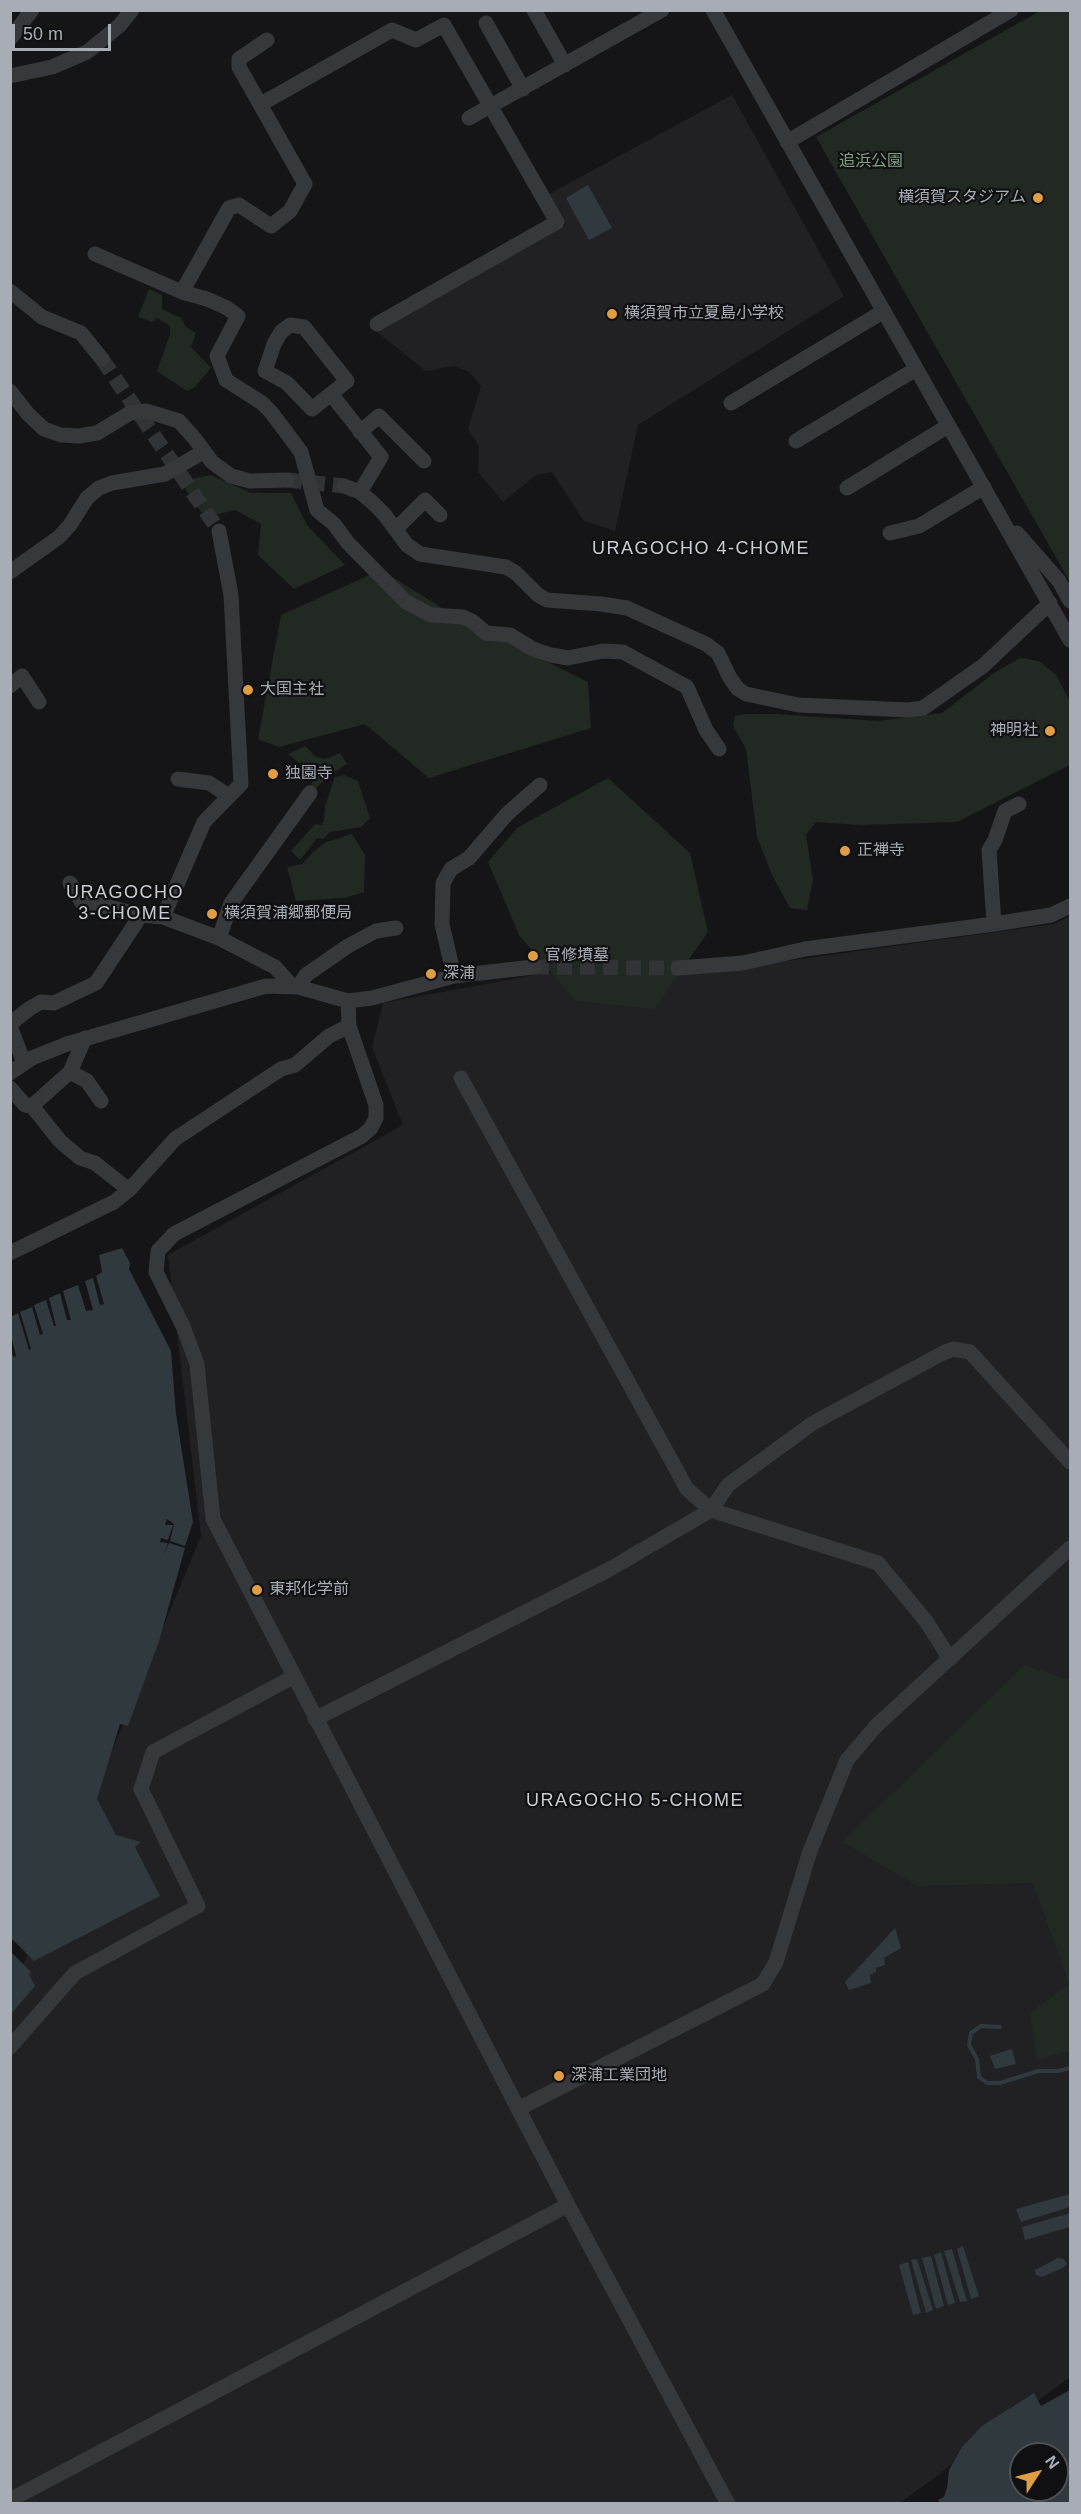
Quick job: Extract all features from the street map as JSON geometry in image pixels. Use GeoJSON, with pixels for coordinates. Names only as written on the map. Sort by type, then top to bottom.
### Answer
{"type":"FeatureCollection","features":[{"type":"Feature","properties":{"kind":"street"},"geometry":{"type":"LineString","coordinates":[[10,39],[32,10]]}},
{"type":"Feature","properties":{"kind":"street"},"geometry":{"type":"LineString","coordinates":[[10,76],[52,67],[87,52],[119,26],[132,10]]}},
{"type":"Feature","properties":{"kind":"street"},"geometry":{"type":"LineString","coordinates":[[534,10],[565,65]]}},
{"type":"Feature","properties":{"kind":"street"},"geometry":{"type":"LineString","coordinates":[[470,118],[662,10]]}},
{"type":"Feature","properties":{"kind":"street"},"geometry":{"type":"LineString","coordinates":[[712,10],[1071,640]]}},
{"type":"Feature","properties":{"kind":"street"},"geometry":{"type":"LineString","coordinates":[[788,142],[1011,10]]}},
{"type":"Feature","properties":{"kind":"street"},"geometry":{"type":"LineString","coordinates":[[486,23],[523,89]]}},
{"type":"Feature","properties":{"kind":"street"},"geometry":{"type":"LineString","coordinates":[[261,104],[392,30],[416,40],[444,25],[557,222],[377,324]]}},
{"type":"Feature","properties":{"kind":"street"},"geometry":{"type":"LineString","coordinates":[[182,292],[229,208],[239,206],[271,226],[290,211],[305,184],[239,67],[239,59],[267,40]]}},
{"type":"Feature","properties":{"kind":"street"},"geometry":{"type":"LineString","coordinates":[[95,254],[182,292],[207,299],[238,316],[217,356],[226,380],[262,403],[271,412],[301,452],[317,510],[334,524],[348,543],[406,602],[431,615],[463,616],[486,633],[510,635],[533,649],[551,655],[568,658],[603,651],[623,652],[687,687],[706,730],[719,749]]}},
{"type":"Feature","properties":{"kind":"street"},"geometry":{"type":"LineString","coordinates":[[10,291],[42,317],[81,333],[102,359]]}},
{"type":"Feature","properties":{"kind":"street"},"geometry":{"type":"LineString","coordinates":[[731,403],[884,311]]}},
{"type":"Feature","properties":{"kind":"street"},"geometry":{"type":"LineString","coordinates":[[290,325],[304,327],[347,381],[331,394],[312,409],[286,383],[266,371],[274,344],[281,332],[290,325]]}},
{"type":"Feature","properties":{"kind":"street"},"geometry":{"type":"LineString","coordinates":[[796,441],[916,369]]}},
{"type":"Feature","properties":{"kind":"street"},"geometry":{"type":"LineString","coordinates":[[10,391],[28,414],[44,429],[61,435],[79,436],[97,433],[130,413],[146,411],[179,421],[220,470],[231,476],[250,481],[287,480]]}},
{"type":"Feature","properties":{"kind":"street"},"geometry":{"type":"LineString","coordinates":[[331,394],[381,457],[360,492]]}},
{"type":"Feature","properties":{"kind":"street"},"geometry":{"type":"LineString","coordinates":[[360,432],[379,416],[424,461]]}},
{"type":"Feature","properties":{"kind":"street"},"geometry":{"type":"LineString","coordinates":[[847,488],[948,426]]}},
{"type":"Feature","properties":{"kind":"street"},"geometry":{"type":"LineString","coordinates":[[10,572],[59,537],[70,525],[87,498],[99,488],[112,483],[165,474],[203,452]]}},
{"type":"Feature","properties":{"kind":"street"},"geometry":{"type":"LineString","coordinates":[[344,486],[360,492],[384,514],[414,551],[420,554],[506,567],[547,600],[627,608],[706,644],[718,653],[730,678],[738,689],[746,694],[798,705],[908,710],[923,708],[983,666],[1050,603]]}},
{"type":"Feature","properties":{"kind":"street"},"geometry":{"type":"LineString","coordinates":[[890,533],[919,526],[984,487]]}},
{"type":"Feature","properties":{"kind":"street"},"geometry":{"type":"LineString","coordinates":[[396,529],[425,500],[440,515]]}},
{"type":"Feature","properties":{"kind":"street"},"geometry":{"type":"LineString","coordinates":[[996,508],[1059,581],[1071,601]]}},
{"type":"Feature","properties":{"kind":"street"},"geometry":{"type":"LineString","coordinates":[[163,917],[204,822],[241,784],[231,595],[219,531]]}},
{"type":"Feature","properties":{"kind":"street"},"geometry":{"type":"LineString","coordinates":[[10,686],[22,676],[39,702]]}},
{"type":"Feature","properties":{"kind":"street"},"geometry":{"type":"LineString","coordinates":[[178,779],[209,783],[229,796]]}},
{"type":"Feature","properties":{"kind":"street"},"geometry":{"type":"LineString","coordinates":[[454,976],[442,924],[442,884],[451,869],[469,858],[507,813],[540,785]]}},
{"type":"Feature","properties":{"kind":"street"},"geometry":{"type":"LineString","coordinates":[[219,938],[231,903],[310,794]]}},
{"type":"Feature","properties":{"kind":"street"},"geometry":{"type":"LineString","coordinates":[[994,924],[989,850],[1005,811],[1018,804]]}},
{"type":"Feature","properties":{"kind":"street"},"geometry":{"type":"LineString","coordinates":[[70,883],[83,904],[93,903],[141,915],[163,917],[219,938],[275,966],[295,986]]}},
{"type":"Feature","properties":{"kind":"street"},"geometry":{"type":"LineString","coordinates":[[678,968],[743,963],[806,949],[994,924],[1051,915],[1071,906]]}},
{"type":"Feature","properties":{"kind":"street"},"geometry":{"type":"LineString","coordinates":[[24,1063],[10,1025],[41,1002],[54,1003],[96,983],[141,915]]}},
{"type":"Feature","properties":{"kind":"street"},"geometry":{"type":"LineString","coordinates":[[295,986],[306,975],[348,946],[376,931],[396,928]]}},
{"type":"Feature","properties":{"kind":"street"},"geometry":{"type":"LineString","coordinates":[[10,1073],[47,1052],[85,1038],[266,986],[295,986],[348,1001],[372,998],[454,976],[534,967]]}},
{"type":"Feature","properties":{"kind":"street"},"geometry":{"type":"LineString","coordinates":[[348,1001],[349,1026],[376,1105],[376,1118],[371,1128],[362,1136],[174,1234],[158,1251],[155,1262],[160,1284],[183,1326],[197,1364],[213,1519],[568,2205],[728,2504]]}},
{"type":"Feature","properties":{"kind":"street"},"geometry":{"type":"LineString","coordinates":[[10,1253],[114,1202],[129,1190],[176,1139],[281,1069],[295,1065],[329,1036],[349,1026]]}},
{"type":"Feature","properties":{"kind":"street"},"geometry":{"type":"LineString","coordinates":[[32,1106],[70,1072],[85,1038]]}},
{"type":"Feature","properties":{"kind":"street"},"geometry":{"type":"LineString","coordinates":[[70,1072],[87,1082],[100,1101]]}},
{"type":"Feature","properties":{"kind":"street"},"geometry":{"type":"LineString","coordinates":[[461,1078],[687,1489],[711,1510],[879,1563],[926,1621],[950,1659]]}},
{"type":"Feature","properties":{"kind":"street"},"geometry":{"type":"LineString","coordinates":[[10,1089],[25,1105],[32,1106],[80,1158],[95,1163],[129,1190]]}},
{"type":"Feature","properties":{"kind":"street"},"geometry":{"type":"LineString","coordinates":[[315,1719],[608,1570],[711,1510],[728,1485],[813,1424],[953,1349],[969,1353],[1071,1462]]}},
{"type":"Feature","properties":{"kind":"street"},"geometry":{"type":"LineString","coordinates":[[518,2109],[763,1984],[776,1962],[810,1851],[847,1760],[876,1726],[1071,1548]]}},
{"type":"Feature","properties":{"kind":"street"},"geometry":{"type":"LineString","coordinates":[[10,2047],[75,1973],[198,1906],[141,1789],[153,1752],[293,1677]]}},
{"type":"Feature","properties":{"kind":"street"},"geometry":{"type":"LineString","coordinates":[[10,2500],[568,2205]]}},
{"type":"Feature","properties":{"kind":"shaded area","name":"横須賀市立夏島小学校"},"geometry":{"type":"Polygon","coordinates":[[[732,95],[844,296],[638,425],[615,531],[584,521],[552,472],[536,475],[503,502],[478,472],[479,446],[468,429],[481,386],[469,372],[454,366],[426,371],[376,331],[566,225],[549,194],[732,95]]]}},
{"type":"Feature","properties":{"kind":"shaded area"},"geometry":{"type":"Polygon","coordinates":[[[588,185],[612,228],[589,240],[566,198],[588,185]]]}},
{"type":"Feature","properties":{"kind":"shaded area"},"geometry":{"type":"Polygon","coordinates":[[[1070,916],[1070,2377],[900,2503],[11,2504],[11,1994],[201,1536],[168,1255],[403,1125],[372,1047],[383,1003],[545,973],[707,972],[1054,924],[1070,916]]]}},
{"type":"Feature","properties":{"kind":"shaded area"},"geometry":{"type":"Polygon","coordinates":[[[122,1248],[130,1263],[129,1269],[171,1351],[176,1414],[193,1522],[185,1546],[170,1541],[174,1524],[167,1519],[165,1525],[173,1525],[168,1540],[161,1538],[160,1542],[168,1543],[164,1555],[169,1543],[185,1548],[159,1641],[128,1726],[120,1724],[97,1799],[116,1835],[141,1842],[135,1847],[160,1896],[34,1961],[10,1937],[11,1348],[13,1357],[16,1356],[11,1336],[11,1317],[18,1313],[29,1350],[31,1349],[20,1312],[32,1307],[40,1335],[43,1334],[34,1305],[46,1300],[54,1326],[56,1326],[49,1298],[60,1293],[67,1320],[71,1320],[63,1291],[78,1285],[86,1311],[93,1310],[85,1281],[93,1278],[100,1305],[104,1304],[96,1276],[102,1272],[99,1255],[122,1248]]]}},
{"type":"Feature","properties":{"kind":"shaded area"},"geometry":{"type":"Polygon","coordinates":[[[895,1928],[901,1948],[884,1958],[885,1965],[876,1968],[876,1972],[870,1975],[871,1983],[849,1990],[845,1982],[895,1928]]]}},
{"type":"Feature","properties":{"kind":"shaded area"},"geometry":{"type":"Polygon","coordinates":[[[11,1952],[31,1972],[29,1975],[35,1986],[11,2014],[11,1952]]]}},
{"type":"Feature","properties":{"kind":"shaded area"},"geometry":{"type":"Polygon","coordinates":[[[1012,2049],[1016,2064],[995,2069],[990,2056],[1012,2049]]]}},
{"type":"Feature","properties":{"kind":"shaded area"},"geometry":{"type":"Polygon","coordinates":[[[1070,2194],[1070,2207],[1021,2222],[1016,2209],[1070,2194]]]}},
{"type":"Feature","properties":{"kind":"shaded area"},"geometry":{"type":"Polygon","coordinates":[[[1070,2213],[1070,2227],[1025,2240],[1022,2227],[1070,2213]]]}},
{"type":"Feature","properties":{"kind":"shaded area"},"geometry":{"type":"Polygon","coordinates":[[[963,2246],[979,2296],[971,2299],[957,2249],[963,2246]]]}},
{"type":"Feature","properties":{"kind":"shaded area"},"geometry":{"type":"Polygon","coordinates":[[[952,2249],[967,2301],[960,2302],[944,2251],[952,2249]]]}},
{"type":"Feature","properties":{"kind":"shaded area"},"geometry":{"type":"Polygon","coordinates":[[[941,2252],[955,2303],[948,2305],[934,2255],[941,2252]]]}},
{"type":"Feature","properties":{"kind":"shaded area"},"geometry":{"type":"Polygon","coordinates":[[[931,2256],[944,2306],[936,2309],[922,2258],[931,2256]]]}},
{"type":"Feature","properties":{"kind":"shaded area"},"geometry":{"type":"Polygon","coordinates":[[[1058,2258],[1064,2259],[1067,2264],[1063,2268],[1042,2277],[1036,2275],[1035,2270],[1058,2258]]]}},
{"type":"Feature","properties":{"kind":"shaded area"},"geometry":{"type":"Polygon","coordinates":[[[917,2259],[933,2310],[926,2313],[911,2260],[917,2259]]]}},
{"type":"Feature","properties":{"kind":"shaded area"},"geometry":{"type":"Polygon","coordinates":[[[908,2262],[921,2313],[913,2315],[899,2265],[908,2262]]]}},
{"type":"Feature","properties":{"kind":"shaded area"},"geometry":{"type":"Polygon","coordinates":[[[1070,2390],[1070,2503],[940,2503],[938,2500],[944,2497],[947,2488],[949,2470],[962,2447],[982,2426],[1034,2393],[1041,2406],[1070,2390]]]}},
{"type":"Feature","properties":{"kind":"green space","name":"追浜公園"},"geometry":{"type":"Polygon","coordinates":[[[1040,11],[1070,11],[1070,582],[816,137],[1040,11]]]}},
{"type":"Feature","properties":{"kind":"green space"},"geometry":{"type":"Polygon","coordinates":[[[149,289],[162,295],[162,309],[181,318],[186,327],[196,333],[191,347],[211,368],[195,387],[187,391],[157,371],[170,334],[170,326],[157,318],[152,322],[138,317],[149,289]]]}},
{"type":"Feature","properties":{"kind":"green space"},"geometry":{"type":"Polygon","coordinates":[[[211,475],[251,493],[291,493],[307,525],[345,565],[294,589],[258,555],[261,524],[235,510],[206,517],[192,501],[182,481],[211,475]]]}},
{"type":"Feature","properties":{"kind":"green space"},"geometry":{"type":"Polygon","coordinates":[[[381,570],[452,614],[588,682],[591,728],[429,778],[365,724],[279,747],[258,739],[281,615],[381,570]]]}},
{"type":"Feature","properties":{"kind":"green space"},"geometry":{"type":"Polygon","coordinates":[[[1020,658],[1039,661],[1056,675],[1070,701],[1070,765],[957,822],[861,825],[816,822],[806,835],[813,880],[807,910],[790,908],[772,875],[757,837],[746,749],[733,726],[735,716],[776,714],[878,721],[942,713],[994,673],[1020,658]]]}},
{"type":"Feature","properties":{"kind":"green space"},"geometry":{"type":"Polygon","coordinates":[[[305,746],[316,757],[325,759],[340,753],[347,764],[330,775],[314,790],[310,787],[316,776],[288,754],[305,746]]]}},
{"type":"Feature","properties":{"kind":"green space"},"geometry":{"type":"Polygon","coordinates":[[[344,775],[358,781],[370,818],[361,827],[330,832],[323,839],[317,838],[300,860],[291,851],[315,824],[321,825],[324,821],[325,806],[335,777],[344,775]]]}},
{"type":"Feature","properties":{"kind":"green space"},"geometry":{"type":"Polygon","coordinates":[[[608,778],[690,853],[708,932],[654,1009],[576,1001],[519,935],[488,862],[517,828],[608,778]]]}},
{"type":"Feature","properties":{"kind":"green space"},"geometry":{"type":"Polygon","coordinates":[[[352,834],[365,855],[364,892],[345,898],[296,901],[287,867],[302,864],[326,842],[352,834]]]}},
{"type":"Feature","properties":{"kind":"green space"},"geometry":{"type":"Polygon","coordinates":[[[1024,1665],[1070,1680],[1070,2051],[1037,2060],[1030,2013],[1069,1984],[1033,1883],[917,1886],[843,1842],[1024,1665]]]}},
{"type":"Feature","properties":{"kind":"waterway"},"geometry":{"type":"LineString","coordinates":[[1000,2027],[981,2026],[971,2033],[969,2045],[977,2059],[979,2077],[987,2083],[1000,2083],[1038,2071],[1058,2071],[1070,2068]]}},
{"type":"Feature","properties":{"kind":"tunnel"},"geometry":{"type":"LineString","coordinates":[[102,359],[219,531]]}},
{"type":"Feature","properties":{"kind":"tunnel"},"geometry":{"type":"LineString","coordinates":[[287,480],[344,486]]}},
{"type":"Feature","properties":{"kind":"tunnel"},"geometry":{"type":"LineString","coordinates":[[534,967],[678,968]]}},
{"type":"Feature","properties":{"kind":"place","name":"横須賀スタジアム"},"geometry":{"type":"Point","coordinates":[1038,198]}},
{"type":"Feature","properties":{"kind":"place","name":"横須賀市立夏島小学校"},"geometry":{"type":"Point","coordinates":[612,314]}},
{"type":"Feature","properties":{"kind":"place","name":"大国主社"},"geometry":{"type":"Point","coordinates":[248,690]}},
{"type":"Feature","properties":{"kind":"place","name":"神明社"},"geometry":{"type":"Point","coordinates":[1050,731]}},
{"type":"Feature","properties":{"kind":"place","name":"独園寺"},"geometry":{"type":"Point","coordinates":[273,774]}},
{"type":"Feature","properties":{"kind":"place","name":"正禅寺"},"geometry":{"type":"Point","coordinates":[845,851]}},
{"type":"Feature","properties":{"kind":"place","name":"横須賀浦郷郵便局"},"geometry":{"type":"Point","coordinates":[212,914]}},
{"type":"Feature","properties":{"kind":"place","name":"官修墳墓"},"geometry":{"type":"Point","coordinates":[533,956]}},
{"type":"Feature","properties":{"kind":"place","name":"深浦"},"geometry":{"type":"Point","coordinates":[431,974]}},
{"type":"Feature","properties":{"kind":"place","name":"東邦化学前"},"geometry":{"type":"Point","coordinates":[257,1590]}},
{"type":"Feature","properties":{"kind":"place","name":"深浦工業団地"},"geometry":{"type":"Point","coordinates":[559,2076]}},
{"type":"Feature","properties":{"kind":"district","name":"URAGOCHO 4-CHOME"},"geometry":{"type":"Point","coordinates":[701,549]}},
{"type":"Feature","properties":{"kind":"district","name":"URAGOCHO 3-CHOME"},"geometry":{"type":"Point","coordinates":[125,903]}},
{"type":"Feature","properties":{"kind":"district","name":"URAGOCHO 5-CHOME"},"geometry":{"type":"Point","coordinates":[635,1801]}}]}
